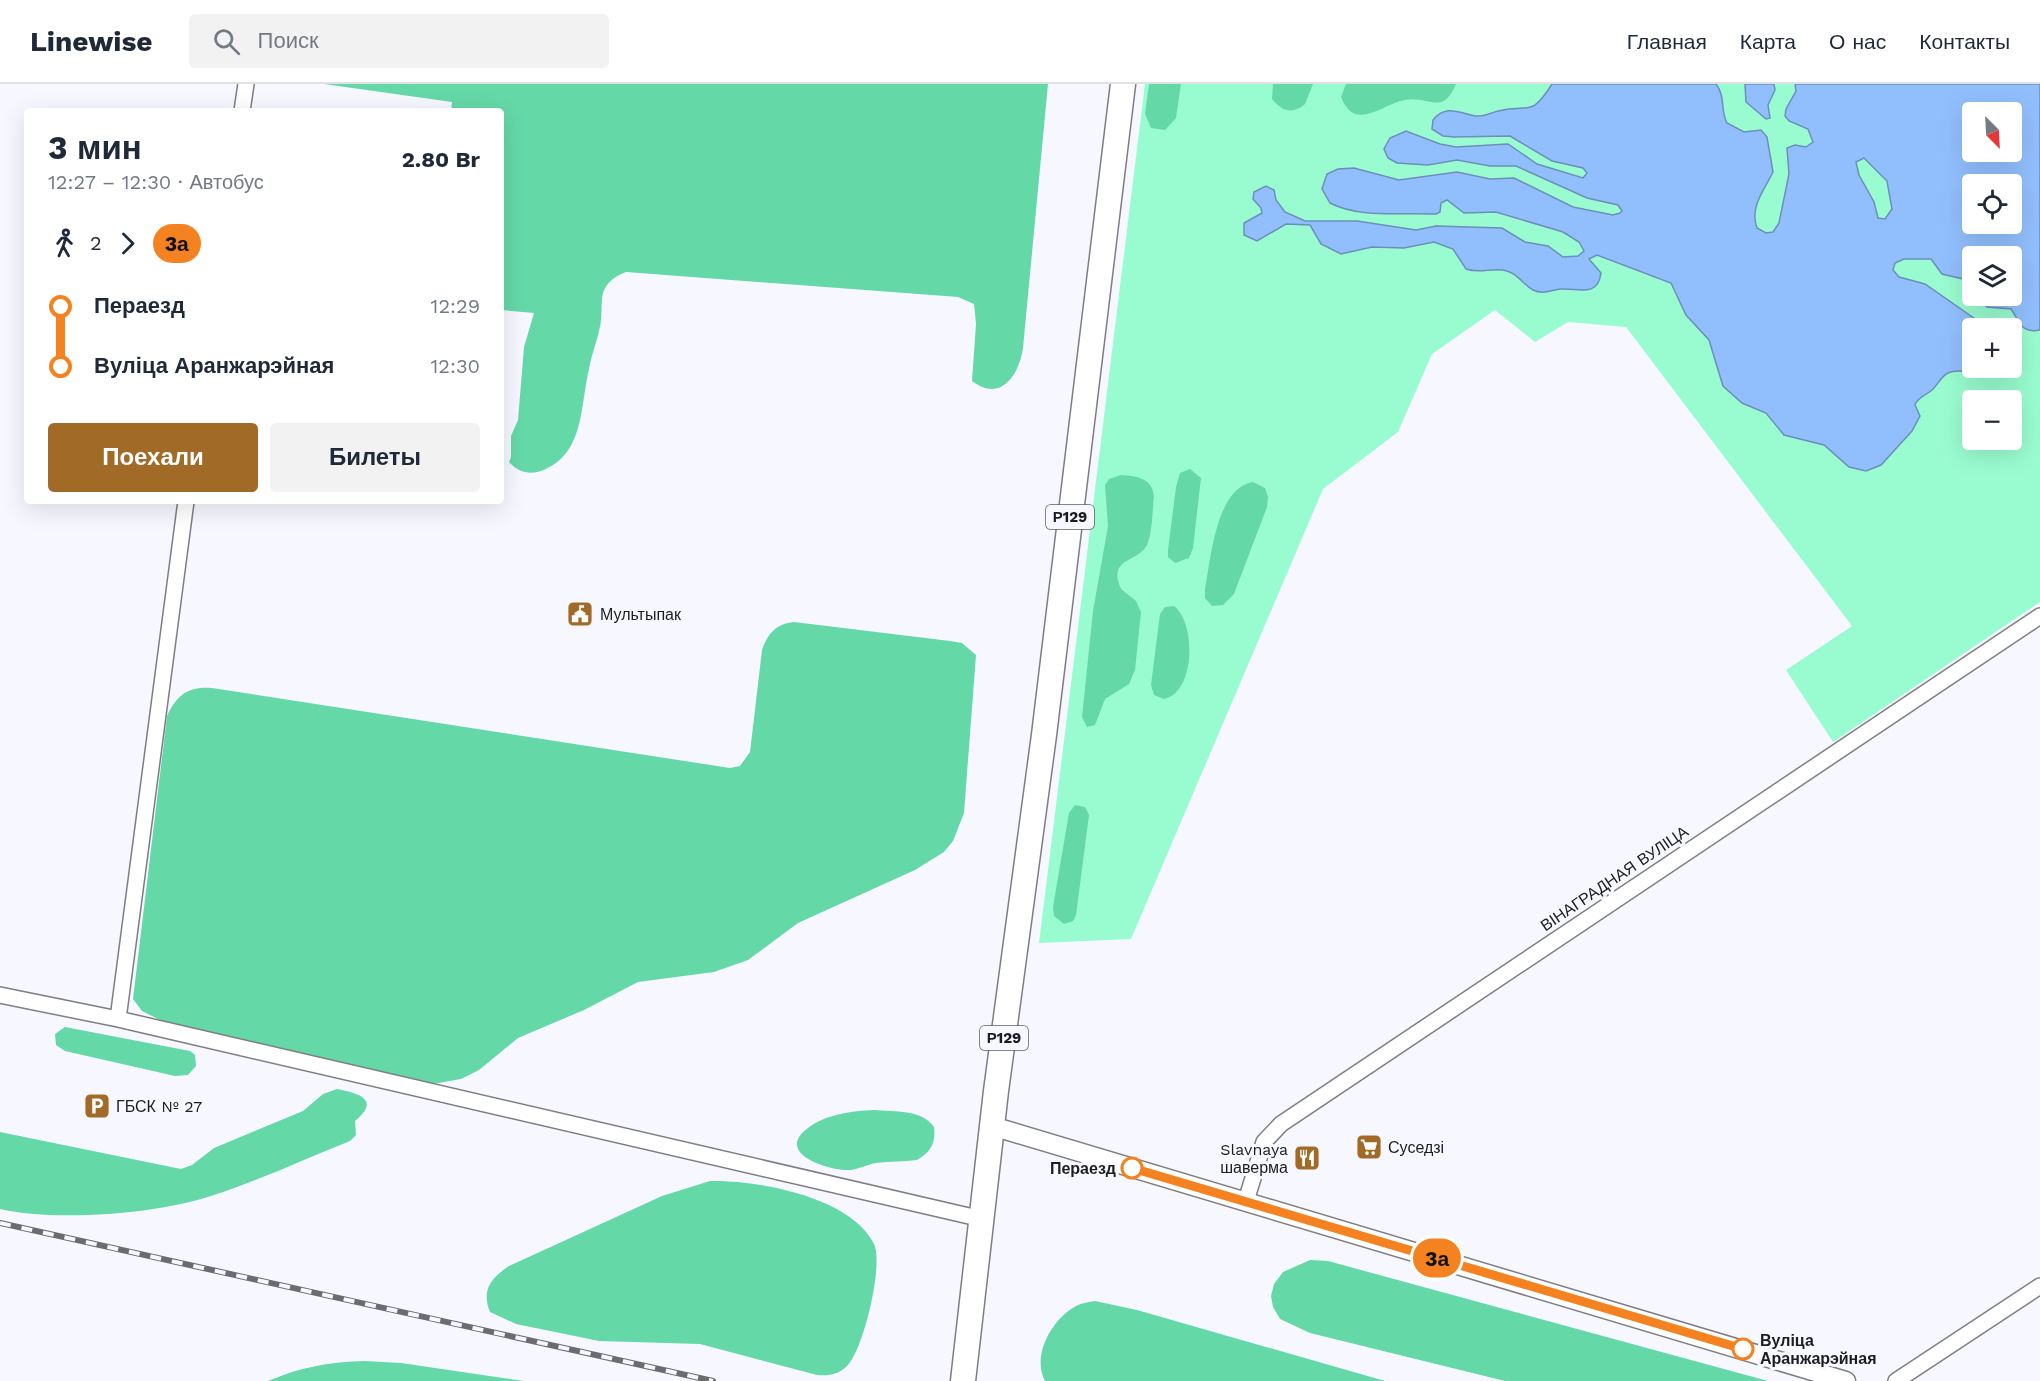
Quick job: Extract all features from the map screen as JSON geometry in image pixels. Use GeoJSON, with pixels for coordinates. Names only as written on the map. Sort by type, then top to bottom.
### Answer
{"type":"FeatureCollection","features":[{"type":"Feature","properties":{"kind":"main road","name":"Р129"},"geometry":{"type":"LineString","coordinates":[[963,1381],[992,1126],[1045,723],[1123,84]]}},
{"type":"Feature","properties":{"kind":"street"},"geometry":{"type":"LineString","coordinates":[[242,108],[246,84]]}},
{"type":"Feature","properties":{"kind":"street"},"geometry":{"type":"LineString","coordinates":[[118,1019],[186,504]]}},
{"type":"Feature","properties":{"kind":"street","name":"ВІНАГРАДНАЯ ВУЛІЦА"},"geometry":{"type":"LineString","coordinates":[[1246,1201],[1264,1142],[1281,1124],[2039,620]]}},
{"type":"Feature","properties":{"kind":"street"},"geometry":{"type":"LineString","coordinates":[[0,995],[118,1019],[982,1219]]}},
{"type":"Feature","properties":{"kind":"street"},"geometry":{"type":"LineString","coordinates":[[992,1126],[1846,1381]]}},
{"type":"Feature","properties":{"kind":"street"},"geometry":{"type":"LineString","coordinates":[[1896,1381],[2040,1286]]}},
{"type":"Feature","properties":{"kind":"green space"},"geometry":{"type":"Polygon","coordinates":[[[324,84],[1048,84],[1023,348],[1017,368],[1007,383],[1000,387],[992,389],[982,387],[972,381],[976,324],[974,304],[958,297],[626,272],[612,279],[603,293],[600,326],[590,363],[578,428],[573,441],[566,454],[555,464],[537,472],[528,473],[520,470],[509,462],[511,436],[518,420],[524,347],[534,313],[504,310],[504,108],[451,108],[452,102],[324,84]]]}},
{"type":"Feature","properties":{"kind":"green space"},"geometry":{"type":"Polygon","coordinates":[[[1145,84],[2040,84],[2040,602],[1833,742],[1786,670],[1852,626],[1626,327],[1568,322],[1535,342],[1495,310],[1432,354],[1398,432],[1323,489],[1131,939],[1039,943],[1145,84]]]}},
{"type":"Feature","properties":{"kind":"green space"},"geometry":{"type":"Polygon","coordinates":[[[1149,84],[1181,84],[1176,118],[1165,130],[1151,128],[1145,114],[1149,84]]]}},
{"type":"Feature","properties":{"kind":"green space"},"geometry":{"type":"Polygon","coordinates":[[[1273,84],[1313,84],[1305,104],[1296,110],[1287,110],[1272,99],[1273,84]]]}},
{"type":"Feature","properties":{"kind":"green space"},"geometry":{"type":"Polygon","coordinates":[[[1346,84],[1456,84],[1446,100],[1440,102],[1405,100],[1361,115],[1347,108],[1341,97],[1346,84]]]}},
{"type":"Feature","properties":{"kind":"green space"},"geometry":{"type":"Polygon","coordinates":[[[1190,469],[1201,478],[1193,548],[1189,558],[1175,563],[1168,557],[1168,550],[1176,487],[1180,473],[1190,469]]]}},
{"type":"Feature","properties":{"kind":"green space"},"geometry":{"type":"Polygon","coordinates":[[[1121,475],[1143,479],[1150,485],[1154,496],[1147,545],[1143,551],[1125,562],[1118,571],[1121,589],[1136,601],[1141,612],[1135,670],[1129,684],[1105,699],[1095,725],[1087,727],[1082,717],[1093,611],[1108,526],[1105,485],[1109,479],[1121,475]]]}},
{"type":"Feature","properties":{"kind":"green space"},"geometry":{"type":"Polygon","coordinates":[[[1253,482],[1265,488],[1268,497],[1267,507],[1234,594],[1223,605],[1212,606],[1205,598],[1205,589],[1217,526],[1231,497],[1241,487],[1253,482]]]}},
{"type":"Feature","properties":{"kind":"green space"},"geometry":{"type":"Polygon","coordinates":[[[1174,606],[1186,627],[1189,656],[1182,684],[1175,694],[1164,699],[1154,695],[1151,685],[1160,614],[1165,607],[1174,606]]]}},
{"type":"Feature","properties":{"kind":"green space"},"geometry":{"type":"Polygon","coordinates":[[[794,622],[962,643],[976,655],[964,813],[953,841],[944,852],[915,870],[798,923],[748,960],[714,972],[638,982],[584,1010],[518,1038],[479,1070],[461,1079],[427,1085],[166,1023],[142,1011],[133,999],[167,716],[175,702],[184,693],[190,690],[212,688],[730,768],[740,766],[750,752],[764,644],[778,627],[794,622]]]}},
{"type":"Feature","properties":{"kind":"green space"},"geometry":{"type":"Polygon","coordinates":[[[1075,805],[1085,807],[1089,815],[1076,915],[1073,921],[1064,924],[1054,916],[1053,907],[1069,813],[1075,805]]]}},
{"type":"Feature","properties":{"kind":"green space"},"geometry":{"type":"Polygon","coordinates":[[[65,1027],[190,1051],[195,1055],[196,1066],[188,1075],[175,1076],[65,1051],[56,1045],[55,1034],[65,1027]]]}},
{"type":"Feature","properties":{"kind":"green space"},"geometry":{"type":"Polygon","coordinates":[[[337,1089],[359,1095],[366,1102],[363,1113],[355,1121],[356,1135],[350,1141],[231,1189],[191,1202],[107,1214],[49,1215],[0,1209],[0,1132],[181,1169],[192,1165],[214,1148],[303,1111],[323,1094],[337,1089]]]}},
{"type":"Feature","properties":{"kind":"green space"},"geometry":{"type":"Polygon","coordinates":[[[874,1110],[907,1112],[929,1121],[934,1127],[934,1133],[933,1142],[926,1154],[917,1160],[876,1163],[849,1170],[815,1163],[800,1152],[797,1145],[799,1137],[815,1123],[840,1114],[874,1110]]]}},
{"type":"Feature","properties":{"kind":"green space"},"geometry":{"type":"Polygon","coordinates":[[[710,1181],[730,1181],[777,1188],[825,1203],[845,1214],[862,1228],[874,1244],[876,1269],[870,1307],[859,1343],[844,1369],[833,1374],[817,1375],[700,1344],[599,1341],[516,1324],[490,1312],[487,1304],[489,1285],[509,1266],[662,1196],[710,1181]]]}},
{"type":"Feature","properties":{"kind":"green space"},"geometry":{"type":"Polygon","coordinates":[[[1310,1260],[1328,1261],[1768,1381],[1505,1381],[1310,1333],[1280,1319],[1273,1307],[1271,1296],[1274,1284],[1283,1272],[1310,1260]]]}},
{"type":"Feature","properties":{"kind":"green space"},"geometry":{"type":"Polygon","coordinates":[[[1095,1301],[1137,1310],[1385,1381],[1045,1381],[1041,1371],[1041,1360],[1052,1328],[1059,1319],[1076,1306],[1095,1301]]]}},
{"type":"Feature","properties":{"kind":"green space"},"geometry":{"type":"Polygon","coordinates":[[[365,1361],[401,1363],[524,1381],[268,1381],[315,1366],[365,1361]]]}},
{"type":"Feature","properties":{"kind":"water"},"geometry":{"type":"Polygon","coordinates":[[[1552,84],[1716,84],[1721,94],[1727,123],[1744,132],[1761,130],[1767,137],[1773,172],[1759,199],[1755,213],[1757,228],[1766,233],[1773,232],[1779,223],[1789,174],[1787,148],[1795,145],[1806,147],[1813,142],[1808,129],[1789,121],[1785,116],[1786,109],[1796,91],[1795,84],[2040,84],[2040,330],[2025,329],[2022,326],[2022,318],[2017,318],[2011,309],[1986,306],[2022,306],[2022,246],[1962,246],[1962,279],[1942,274],[1931,259],[1904,259],[1895,263],[1893,270],[1899,277],[1925,284],[1974,318],[1962,318],[1962,371],[1948,373],[1916,402],[1920,416],[1912,431],[1881,465],[1866,471],[1849,467],[1824,445],[1784,435],[1766,413],[1742,403],[1723,386],[1709,340],[1686,315],[1671,283],[1597,255],[1589,259],[1601,273],[1596,286],[1586,290],[1561,289],[1540,292],[1529,288],[1508,271],[1466,269],[1453,249],[1434,242],[1404,248],[1372,247],[1341,254],[1321,244],[1310,225],[1286,224],[1257,241],[1244,235],[1244,223],[1262,213],[1261,208],[1253,199],[1254,192],[1266,186],[1274,190],[1276,200],[1285,212],[1305,221],[1357,221],[1416,230],[1436,226],[1502,228],[1525,242],[1548,246],[1563,257],[1578,256],[1584,251],[1579,242],[1563,232],[1496,212],[1464,213],[1447,200],[1441,203],[1440,212],[1436,214],[1368,213],[1330,203],[1322,189],[1327,174],[1338,169],[1354,168],[1399,180],[1457,172],[1490,179],[1514,178],[1573,207],[1613,215],[1620,213],[1622,211],[1618,205],[1587,198],[1516,166],[1490,166],[1457,160],[1428,165],[1397,163],[1388,158],[1384,149],[1390,138],[1406,131],[1440,144],[1456,147],[1508,144],[1537,164],[1583,178],[1587,173],[1583,168],[1552,161],[1510,136],[1454,137],[1443,136],[1432,129],[1433,120],[1443,112],[1453,111],[1481,116],[1508,109],[1528,108],[1539,102],[1552,84]],[[1864,158],[1856,162],[1859,175],[1874,202],[1878,218],[1885,219],[1892,209],[1887,181],[1864,158]]]}},
{"type":"Feature","properties":{"kind":"water"},"geometry":{"type":"Polygon","coordinates":[[[1745,84],[1774,84],[1775,90],[1768,105],[1770,118],[1766,119],[1746,102],[1745,84]]]}},
{"type":"Feature","properties":{"kind":"railway"},"geometry":{"type":"LineString","coordinates":[[0,1223],[713,1381]]}},
{"type":"Feature","properties":{"kind":"bus line","name":"3а"},"geometry":{"type":"LineString","coordinates":[[1132,1168],[1743,1349]]}},
{"type":"Feature","properties":{"kind":"place","name":"Мультыпак"},"geometry":{"type":"Point","coordinates":[580,614]}},
{"type":"Feature","properties":{"kind":"place","name":"ГБСК № 27"},"geometry":{"type":"Point","coordinates":[97,1106]}},
{"type":"Feature","properties":{"kind":"place","name":"Суседзі"},"geometry":{"type":"Point","coordinates":[1369,1147]}},
{"type":"Feature","properties":{"kind":"place","name":"Slavnaya шаверма"},"geometry":{"type":"Point","coordinates":[1307,1158]}},
{"type":"Feature","properties":{"kind":"place","name":"Пераезд"},"geometry":{"type":"Point","coordinates":[1132,1168]}},
{"type":"Feature","properties":{"kind":"place","name":"Вуліца Аранжарэйная"},"geometry":{"type":"Point","coordinates":[1743,1349]}}]}
